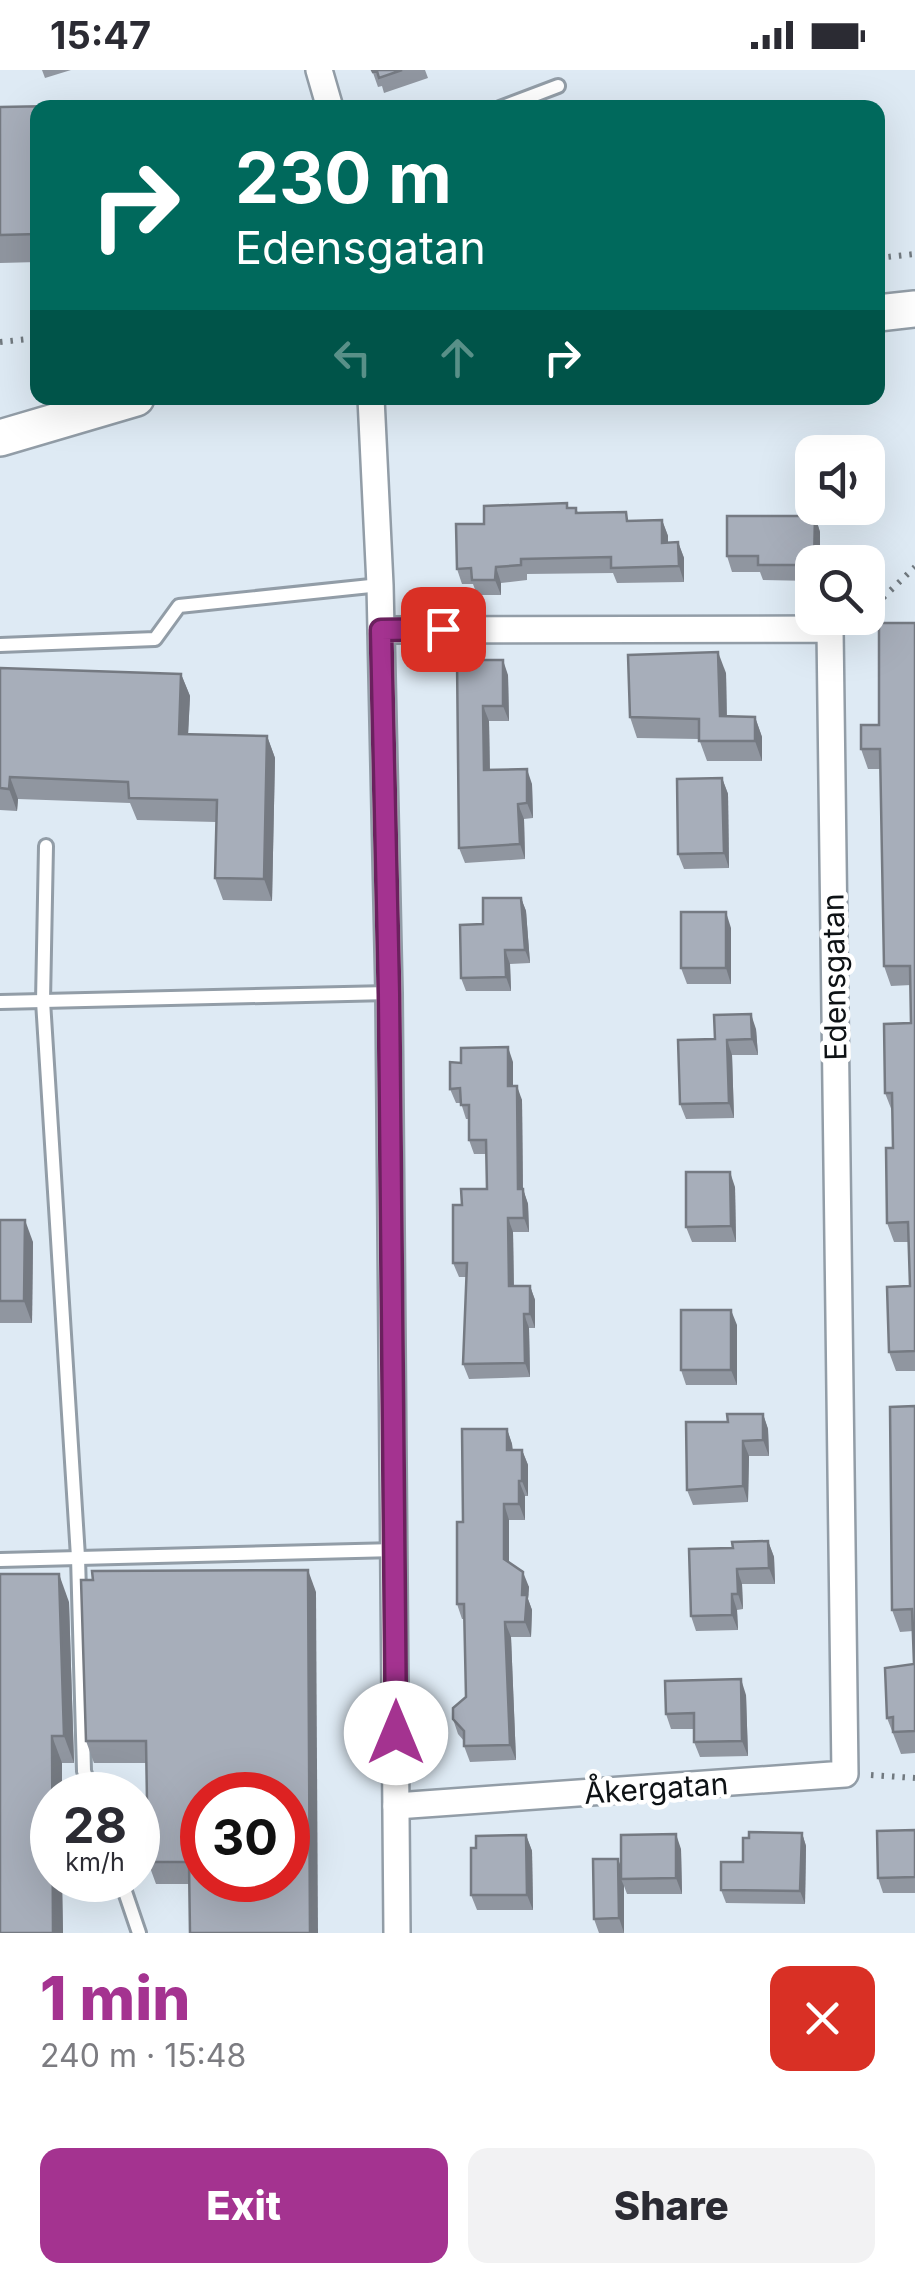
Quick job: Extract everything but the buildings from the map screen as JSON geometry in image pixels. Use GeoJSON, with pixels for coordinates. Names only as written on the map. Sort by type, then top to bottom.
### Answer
{"type":"FeatureCollection","features":[{"type":"Feature","properties":{"kind":"main road"},"geometry":{"type":"LineString","coordinates":[[885,312],[915,310]]}},
{"type":"Feature","properties":{"kind":"main road"},"geometry":{"type":"LineString","coordinates":[[0,413],[63,405]]}},
{"type":"Feature","properties":{"kind":"main road"},"geometry":{"type":"LineString","coordinates":[[0,438],[112,405]]}},
{"type":"Feature","properties":{"kind":"street"},"geometry":{"type":"LineString","coordinates":[[318,70],[327,100]]}},
{"type":"Feature","properties":{"kind":"street"},"geometry":{"type":"LineString","coordinates":[[371,405],[380,584],[389,994],[397,1933]]}},
{"type":"Feature","properties":{"kind":"street","name":"Edensgatan"},"geometry":{"type":"LineString","coordinates":[[381,630],[830,630],[845,1774]]}},
{"type":"Feature","properties":{"kind":"street","name":"Åkergatan"},"geometry":{"type":"LineString","coordinates":[[396,1806],[845,1774]]}},
{"type":"Feature","properties":{"kind":"lane"},"geometry":{"type":"LineString","coordinates":[[521,100],[558,86]]}},
{"type":"Feature","properties":{"kind":"lane"},"geometry":{"type":"LineString","coordinates":[[0,644],[156,639],[179,606],[380,584]]}},
{"type":"Feature","properties":{"kind":"lane"},"geometry":{"type":"LineString","coordinates":[[46,846],[43,1001],[78,1557],[84,1772]]}},
{"type":"Feature","properties":{"kind":"lane"},"geometry":{"type":"LineString","coordinates":[[0,1002],[389,994]]}},
{"type":"Feature","properties":{"kind":"lane"},"geometry":{"type":"LineString","coordinates":[[0,1560],[396,1550]]}},
{"type":"Feature","properties":{"kind":"lane"},"geometry":{"type":"LineString","coordinates":[[128,1902],[139,1933]]}},
{"type":"Feature","properties":{"kind":"path"},"geometry":{"type":"LineString","coordinates":[[885,257],[915,254]]}},
{"type":"Feature","properties":{"kind":"path"},"geometry":{"type":"LineString","coordinates":[[0,342],[30,339]]}},
{"type":"Feature","properties":{"kind":"path"},"geometry":{"type":"LineString","coordinates":[[885,596],[915,567]]}},
{"type":"Feature","properties":{"kind":"path"},"geometry":{"type":"LineString","coordinates":[[845,1774],[915,1778]]}},
{"type":"Feature","properties":{"kind":"route"},"geometry":{"type":"LineString","coordinates":[[396,1733],[389,994],[381,630],[443,629]]}}]}
